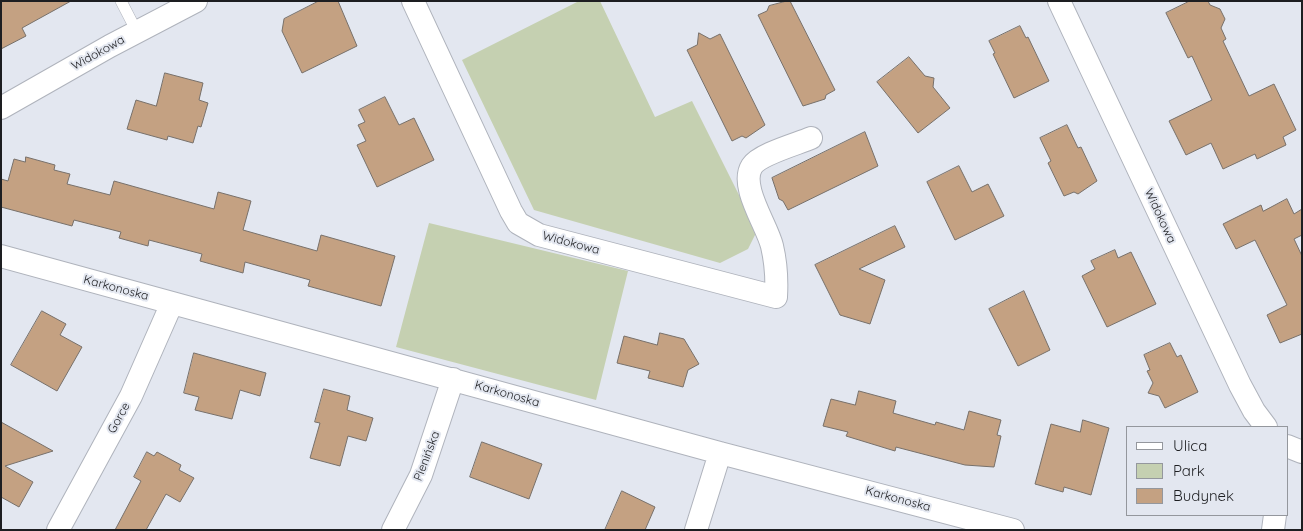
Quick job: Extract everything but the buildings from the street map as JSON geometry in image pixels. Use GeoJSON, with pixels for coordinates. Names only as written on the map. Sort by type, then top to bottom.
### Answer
{"type":"FeatureCollection","features":[{"type":"Feature","properties":{"kind":"street","name":"Widokowa"},"geometry":{"type":"LineString","coordinates":[[1,108],[196,1]]}},
{"type":"Feature","properties":{"kind":"street","name":"Widokowa"},"geometry":{"type":"LineString","coordinates":[[413,1],[518,223],[539,235],[776,296],[777,283],[772,246],[748,187],[748,176],[752,166],[761,159],[811,138]]}},
{"type":"Feature","properties":{"kind":"street","name":"Widokowa"},"geometry":{"type":"LineString","coordinates":[[1059,1],[1240,385],[1254,411],[1265,426]]}},
{"type":"Feature","properties":{"kind":"street","name":"Karkonoska"},"geometry":{"type":"LineString","coordinates":[[1,256],[987,526],[1013,530]]}},
{"type":"Feature","properties":{"kind":"street","name":"Gorce"},"geometry":{"type":"LineString","coordinates":[[58,530],[131,396],[172,303]]}},
{"type":"Feature","properties":{"kind":"street","name":"Pienińska"},"geometry":{"type":"LineString","coordinates":[[393,530],[421,475],[452,379]]}},
{"type":"Feature","properties":{"kind":"street"},"geometry":{"type":"LineString","coordinates":[[1288,446],[1302,452]]}},
{"type":"Feature","properties":{"kind":"street"},"geometry":{"type":"LineString","coordinates":[[696,530],[720,453]]}},
{"type":"Feature","properties":{"kind":"street"},"geometry":{"type":"LineString","coordinates":[[1272,530],[1275,516]]}},
{"type":"Feature","properties":{"kind":"lane"},"geometry":{"type":"LineString","coordinates":[[121,1],[137,32]]}},
{"type":"Feature","properties":{"kind":"green space"},"geometry":{"type":"Polygon","coordinates":[[[579,1],[600,1],[655,117],[692,101],[757,231],[748,249],[720,263],[534,210],[462,60],[579,1]]]}},
{"type":"Feature","properties":{"kind":"green space"},"geometry":{"type":"Polygon","coordinates":[[[429,223],[628,271],[596,400],[396,347],[429,223]]]}}]}
